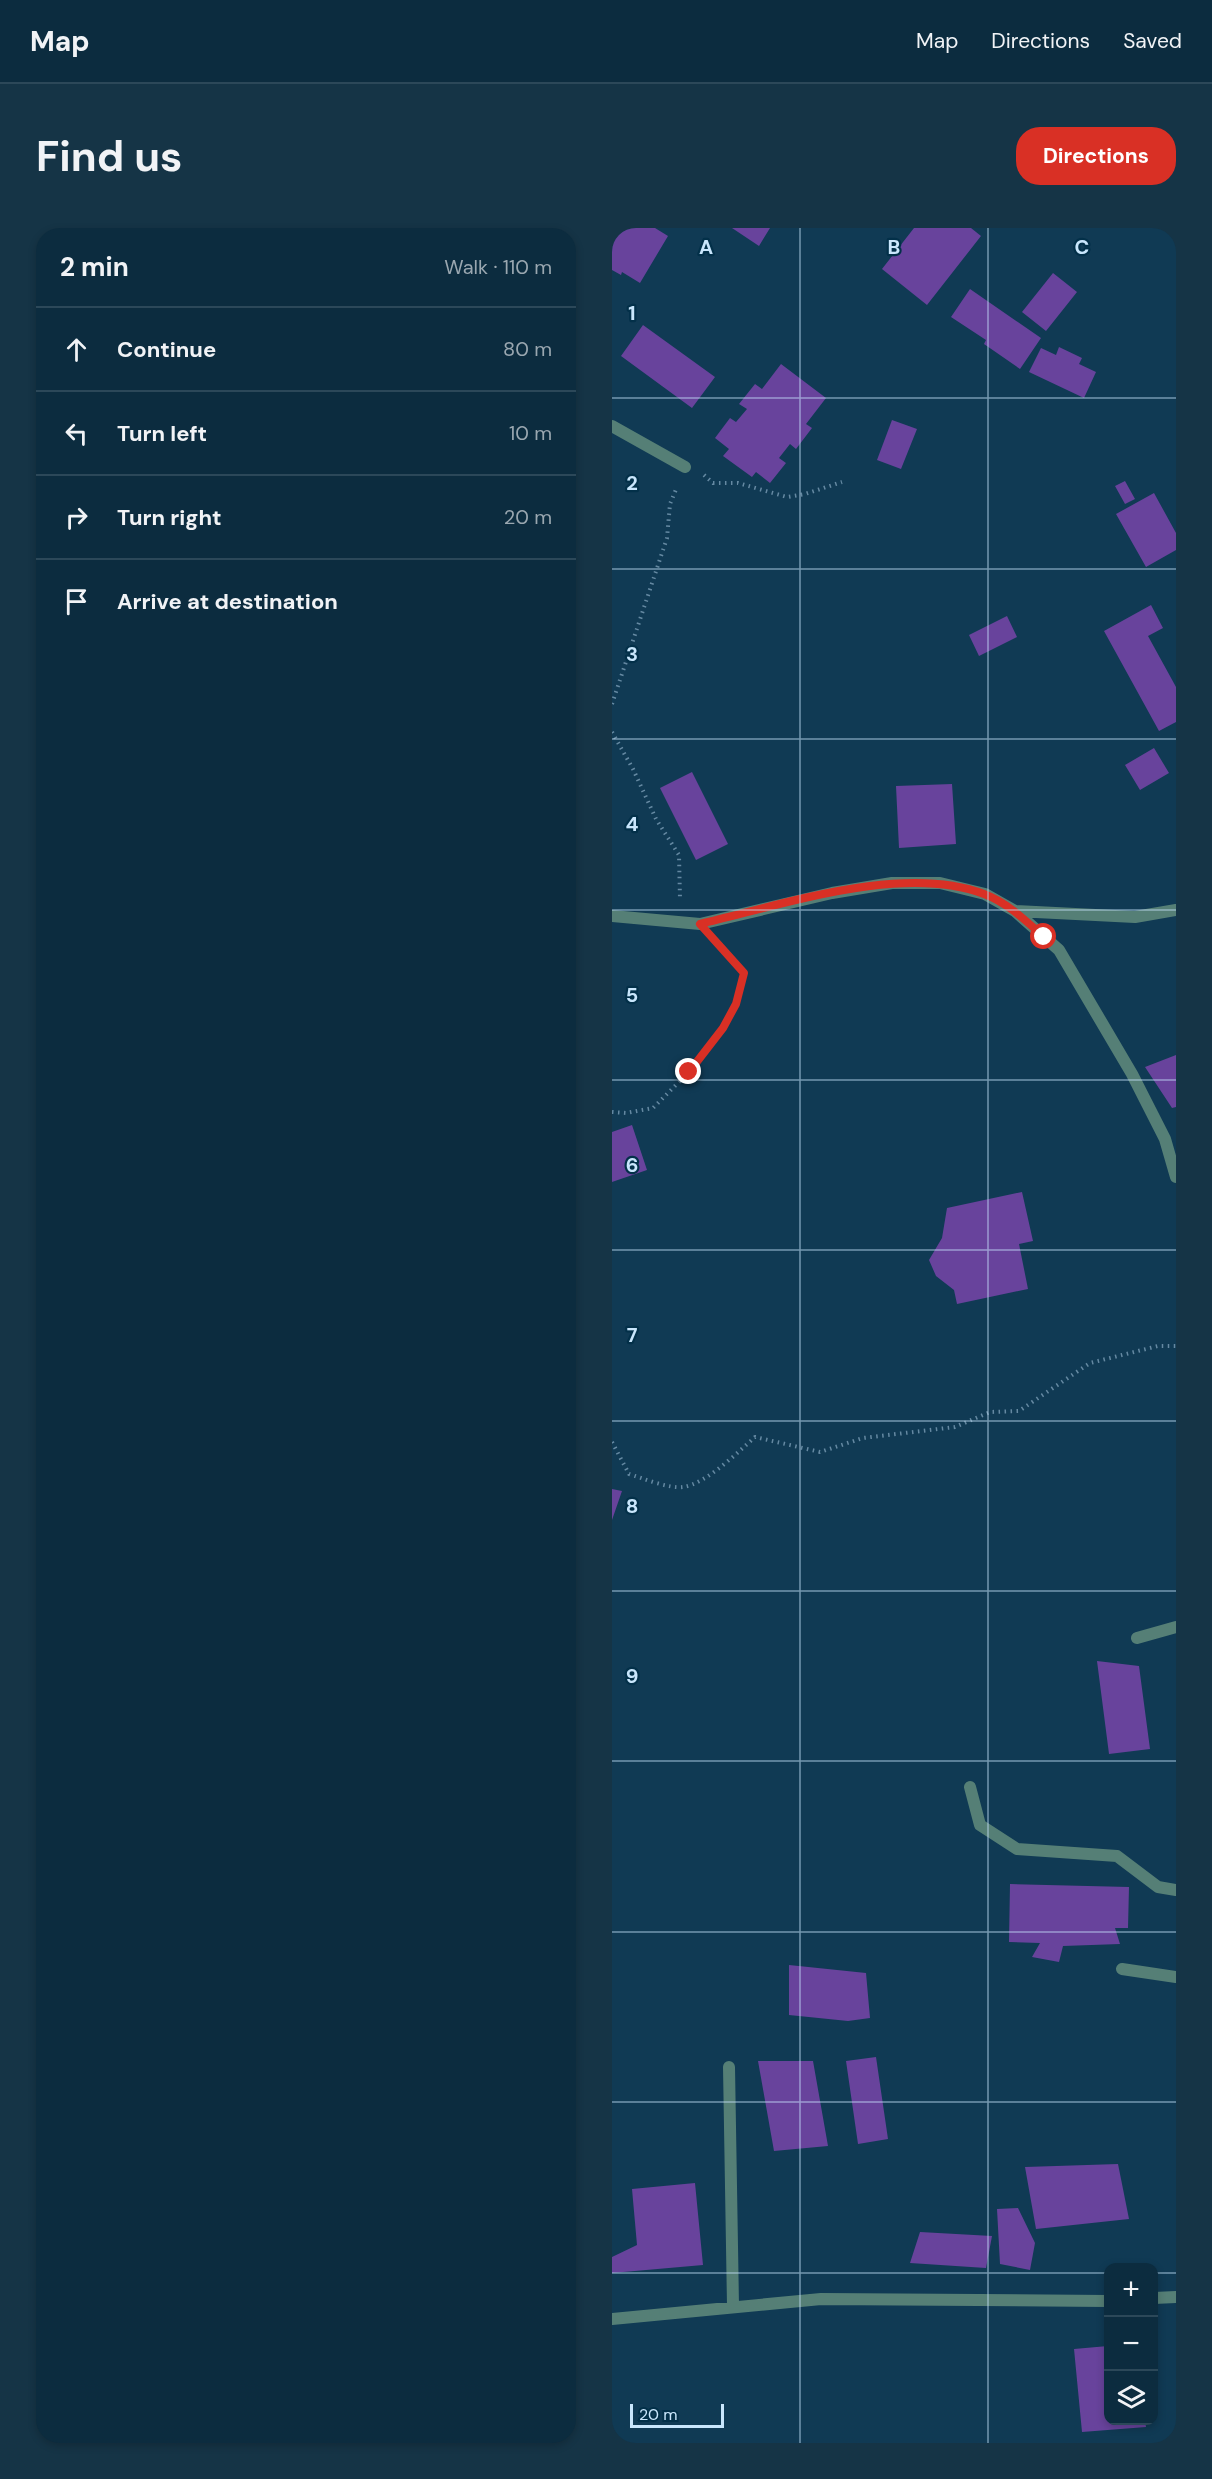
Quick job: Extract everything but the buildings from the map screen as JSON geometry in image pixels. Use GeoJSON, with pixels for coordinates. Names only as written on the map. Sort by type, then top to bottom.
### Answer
{"type":"FeatureCollection","features":[{"type":"Feature","properties":{"kind":"street"},"geometry":{"type":"LineString","coordinates":[[612,426],[685,466]]}},
{"type":"Feature","properties":{"kind":"street"},"geometry":{"type":"LineString","coordinates":[[612,916],[700,924],[832,893],[892,883],[940,883],[985,894],[1015,911],[1059,950],[1137,1083],[1165,1139],[1176,1177]]}},
{"type":"Feature","properties":{"kind":"street"},"geometry":{"type":"LineString","coordinates":[[1015,911],[1135,918],[1176,909]]}},
{"type":"Feature","properties":{"kind":"street"},"geometry":{"type":"LineString","coordinates":[[1137,1638],[1176,1627]]}},
{"type":"Feature","properties":{"kind":"street"},"geometry":{"type":"LineString","coordinates":[[970,1787],[980,1825],[1017,1849],[1117,1856],[1158,1887],[1176,1890]]}},
{"type":"Feature","properties":{"kind":"street"},"geometry":{"type":"LineString","coordinates":[[1122,1969],[1176,1977]]}},
{"type":"Feature","properties":{"kind":"street"},"geometry":{"type":"LineString","coordinates":[[729,2067],[733,2307]]}},
{"type":"Feature","properties":{"kind":"street"},"geometry":{"type":"LineString","coordinates":[[1158,2298],[1176,2296]]}},
{"type":"Feature","properties":{"kind":"street"},"geometry":{"type":"LineString","coordinates":[[612,2319],[821,2299],[1104,2301]]}},
{"type":"Feature","properties":{"kind":"path"},"geometry":{"type":"LineString","coordinates":[[612,704],[667,538],[670,504],[685,466],[700,471],[713,483],[751,486],[787,496],[805,494],[842,482]]}},
{"type":"Feature","properties":{"kind":"path"},"geometry":{"type":"LineString","coordinates":[[612,732],[633,769],[656,819],[679,855],[679,898],[744,973],[736,1004],[723,1028],[689,1072],[654,1108],[626,1113],[612,1112]]}},
{"type":"Feature","properties":{"kind":"path"},"geometry":{"type":"LineString","coordinates":[[612,1442],[629,1474],[658,1483],[683,1487],[713,1473],[755,1437],[820,1452],[863,1438],[955,1427],[990,1412],[1019,1411],[1090,1363],[1158,1346],[1176,1346]]}},
{"type":"Feature","properties":{"kind":"route"},"geometry":{"type":"LineString","coordinates":[[689,1072],[723,1028],[736,1004],[744,973],[700,924],[832,893],[892,883],[940,883],[985,894],[1015,911],[1044,937]]}}]}
